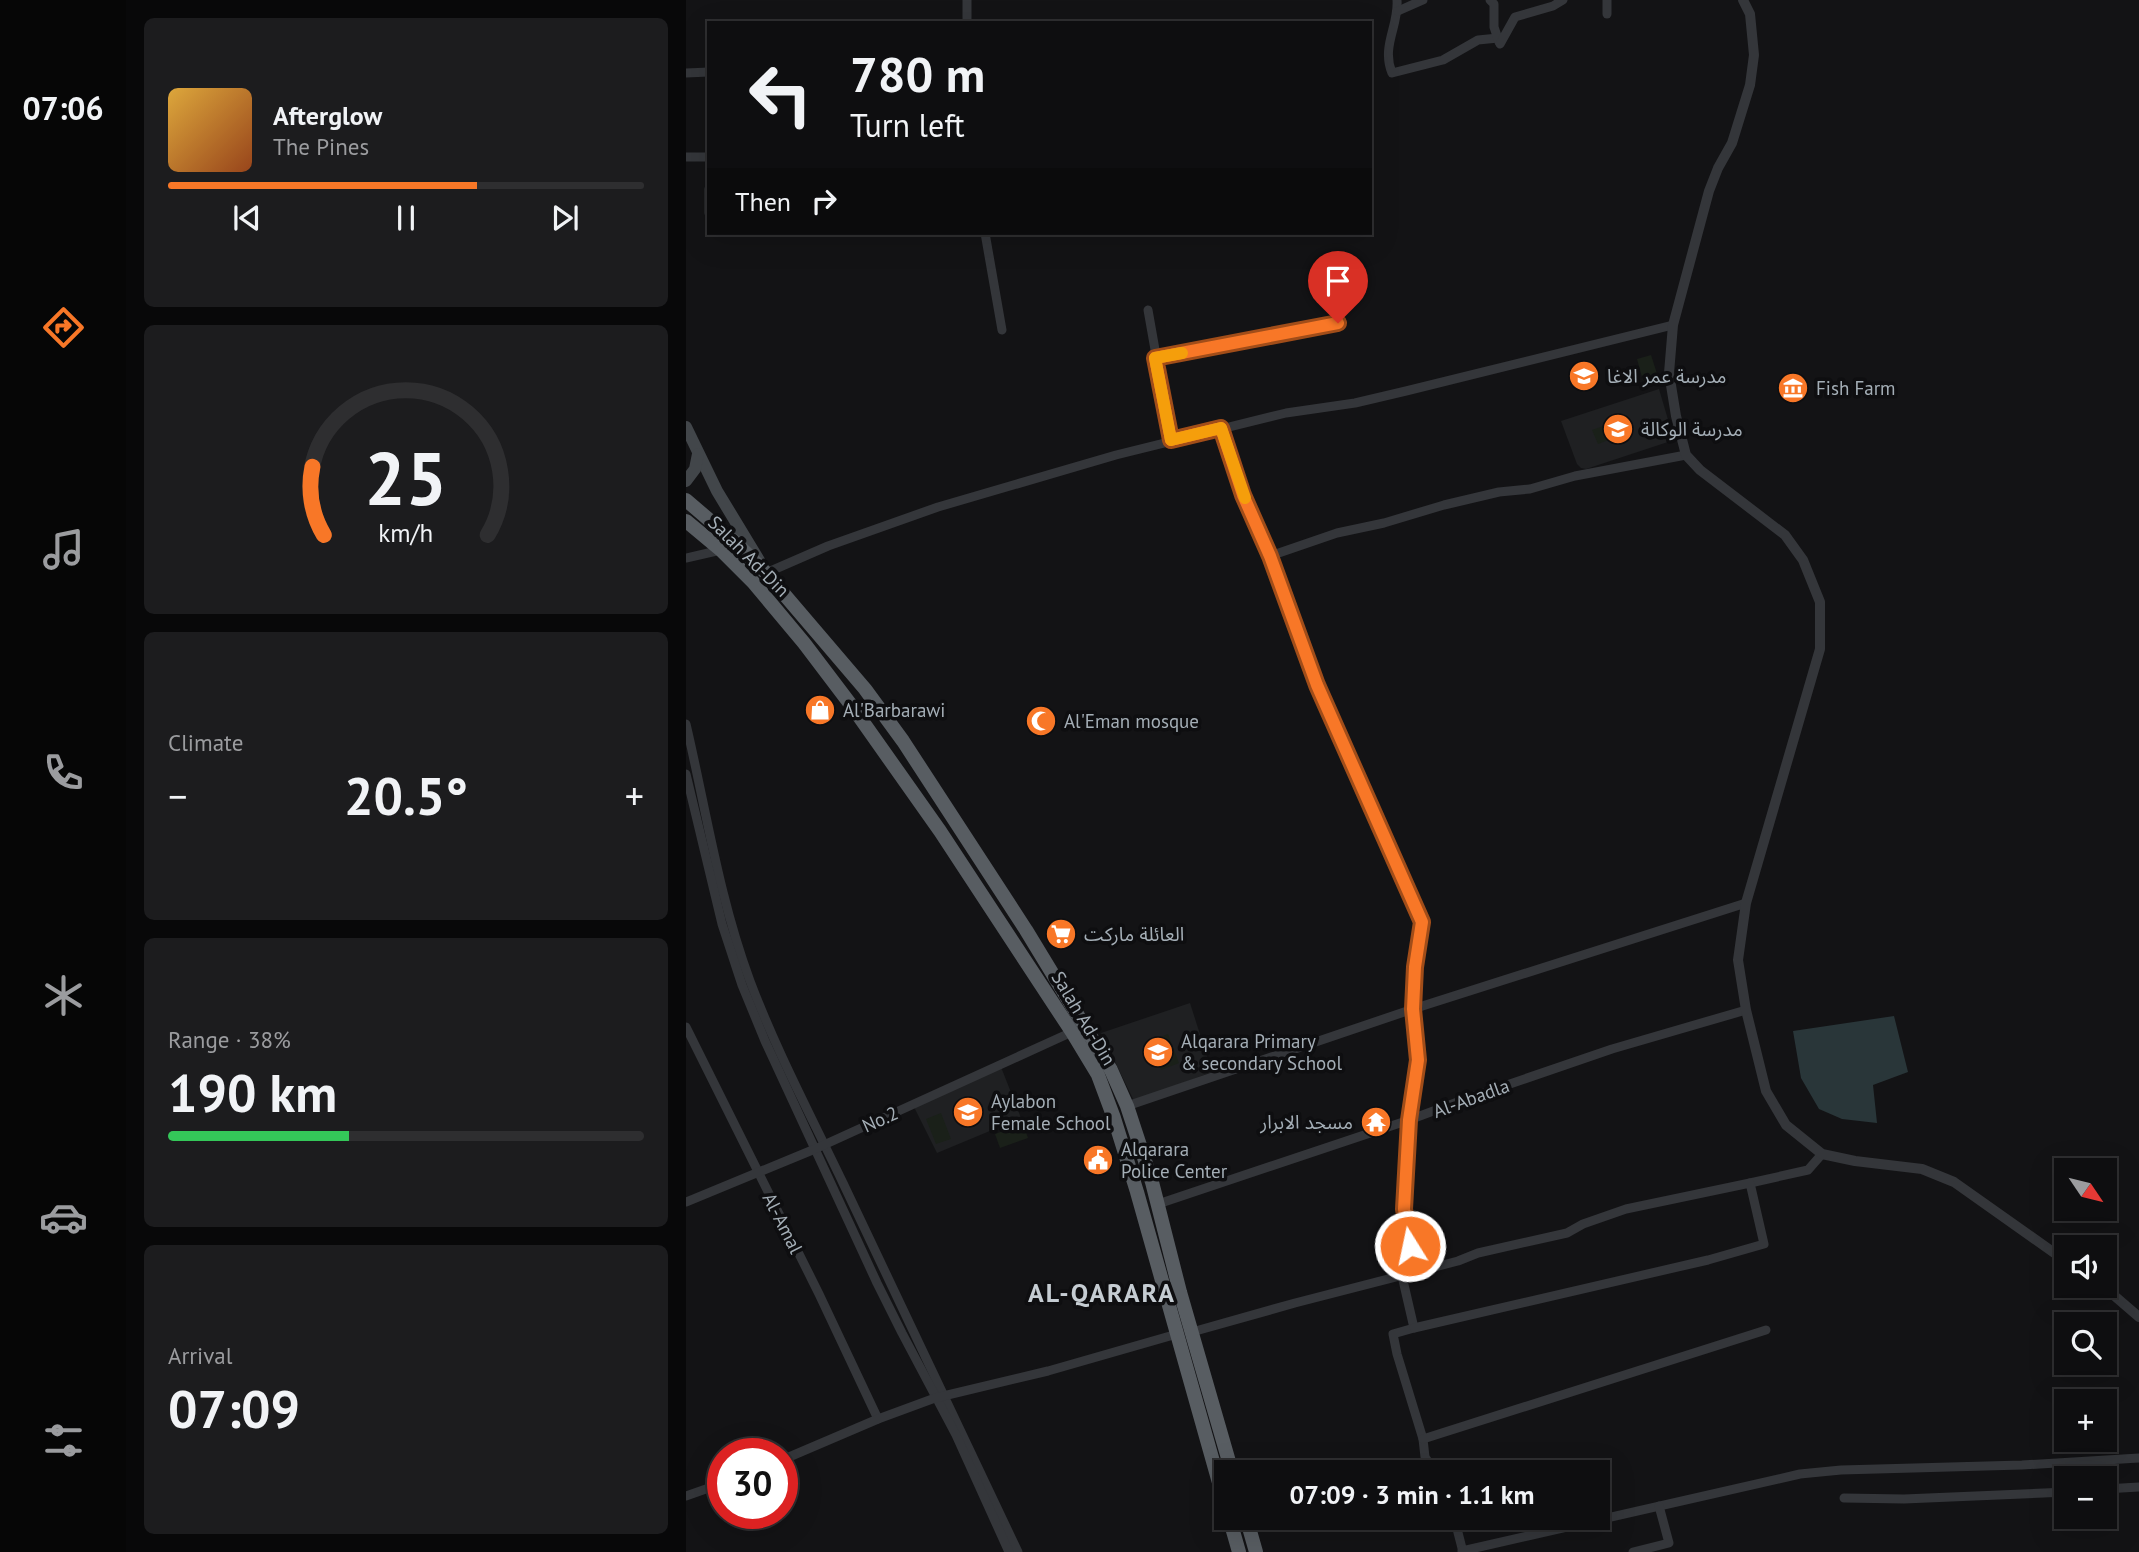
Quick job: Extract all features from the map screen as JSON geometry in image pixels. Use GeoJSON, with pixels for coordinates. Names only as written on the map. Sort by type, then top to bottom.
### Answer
{"type":"FeatureCollection","features":[{"type":"Feature","properties":{"kind":"highway","name":"Salah Ad-Din"},"geometry":{"type":"LineString","coordinates":[[686,500],[766,573],[865,689],[908,748],[1046,960],[1111,1070],[1127,1106],[1158,1204],[1174,1266],[1185,1333],[1215,1460]]}},
{"type":"Feature","properties":{"kind":"highway","name":"Salah Ad-Din"},"geometry":{"type":"LineString","coordinates":[[686,521],[721,550],[753,582],[804,643],[891,760],[977,885],[1098,1075],[1114,1118],[1158,1269],[1185,1333],[1228,1460]]}},
{"type":"Feature","properties":{"kind":"highway"},"geometry":{"type":"LineString","coordinates":[[891,760],[895,748],[908,748]]}},
{"type":"Feature","properties":{"kind":"highway"},"geometry":{"type":"LineString","coordinates":[[1150,1236],[1155,1229],[1165,1231]]}},
{"type":"Feature","properties":{"kind":"highway"},"geometry":{"type":"LineString","coordinates":[[1158,1269],[1168,1271],[1174,1266]]}},
{"type":"Feature","properties":{"kind":"highway"},"geometry":{"type":"LineString","coordinates":[[1232,1530],[1239,1552]]}},
{"type":"Feature","properties":{"kind":"highway"},"geometry":{"type":"LineString","coordinates":[[1250,1530],[1256,1552]]}},
{"type":"Feature","properties":{"kind":"main road"},"geometry":{"type":"LineString","coordinates":[[686,427],[717,491],[766,573]]}},
{"type":"Feature","properties":{"kind":"main road"},"geometry":{"type":"LineString","coordinates":[[686,481],[695,469],[698,454]]}},
{"type":"Feature","properties":{"kind":"street"},"geometry":{"type":"LineString","coordinates":[[967,0],[967,21]]}},
{"type":"Feature","properties":{"kind":"street"},"geometry":{"type":"LineString","coordinates":[[1397,0],[1398,10],[1387,60],[1392,73],[1443,60],[1478,40],[1498,38]]}},
{"type":"Feature","properties":{"kind":"street"},"geometry":{"type":"LineString","coordinates":[[1398,10],[1423,0]]}},
{"type":"Feature","properties":{"kind":"street"},"geometry":{"type":"LineString","coordinates":[[1490,0],[1494,4],[1494,27],[1500,44],[1516,17],[1553,6],[1563,0]]}},
{"type":"Feature","properties":{"kind":"street"},"geometry":{"type":"LineString","coordinates":[[1607,0],[1607,14]]}},
{"type":"Feature","properties":{"kind":"street"},"geometry":{"type":"LineString","coordinates":[[1743,0],[1750,14],[1755,55],[1750,85],[1732,143],[1709,191],[1673,325],[1669,373],[1686,455],[1700,470],[1785,534],[1803,560],[1820,602],[1820,649],[1746,903],[1738,960],[1746,1010],[1766,1091],[1786,1125],[1822,1154],[1923,1169],[1954,1182],[2054,1253]]}},
{"type":"Feature","properties":{"kind":"street"},"geometry":{"type":"LineString","coordinates":[[686,73],[707,72]]}},
{"type":"Feature","properties":{"kind":"street"},"geometry":{"type":"LineString","coordinates":[[686,157],[707,157]]}},
{"type":"Feature","properties":{"kind":"street"},"geometry":{"type":"LineString","coordinates":[[985,235],[1002,330]]}},
{"type":"Feature","properties":{"kind":"street"},"geometry":{"type":"LineString","coordinates":[[1148,310],[1171,440]]}},
{"type":"Feature","properties":{"kind":"street"},"geometry":{"type":"LineString","coordinates":[[1155,358],[1338,323]]}},
{"type":"Feature","properties":{"kind":"street"},"geometry":{"type":"LineString","coordinates":[[766,573],[828,546],[938,507],[1171,440],[1286,413],[1355,403],[1673,325]]}},
{"type":"Feature","properties":{"kind":"street"},"geometry":{"type":"LineString","coordinates":[[1221,428],[1243,495],[1270,556],[1317,685],[1422,922],[1415,967],[1413,1009],[1418,1060],[1409,1120],[1404,1209],[1416,1272]]}},
{"type":"Feature","properties":{"kind":"street"},"geometry":{"type":"LineString","coordinates":[[1270,556],[1337,533],[1384,523],[1444,505],[1686,455]]}},
{"type":"Feature","properties":{"kind":"street"},"geometry":{"type":"LineString","coordinates":[[686,558],[721,550]]}},
{"type":"Feature","properties":{"kind":"street"},"geometry":{"type":"LineString","coordinates":[[686,724],[704,814],[741,955],[761,1006],[902,1333],[940,1397],[1018,1552]]}},
{"type":"Feature","properties":{"kind":"street"},"geometry":{"type":"LineString","coordinates":[[686,774],[708,872],[731,954],[765,1041],[820,1147]]}},
{"type":"Feature","properties":{"kind":"street"},"geometry":{"type":"LineString","coordinates":[[1127,1106],[1413,1009],[1746,903]]}},
{"type":"Feature","properties":{"kind":"street","name":"Al-Abadla"},"geometry":{"type":"LineString","coordinates":[[1158,1204],[1592,1055],[1746,1010]]}},
{"type":"Feature","properties":{"kind":"street","name":"Al-Amal"},"geometry":{"type":"LineString","coordinates":[[686,1027],[878,1419]]}},
{"type":"Feature","properties":{"kind":"street","name":"No.2"},"geometry":{"type":"LineString","coordinates":[[686,1202],[820,1147],[1072,1032]]}},
{"type":"Feature","properties":{"kind":"street"},"geometry":{"type":"LineString","coordinates":[[798,1453],[878,1419],[940,1397],[1048,1371],[1458,1261],[1478,1253],[1567,1233],[1583,1224],[1626,1209],[1808,1171],[1822,1154]]}},
{"type":"Feature","properties":{"kind":"street"},"geometry":{"type":"LineString","coordinates":[[1427,1460],[1393,1334],[1708,1260],[1764,1244],[1750,1183]]}},
{"type":"Feature","properties":{"kind":"street"},"geometry":{"type":"LineString","coordinates":[[1402,1276],[1414,1328]]}},
{"type":"Feature","properties":{"kind":"street"},"geometry":{"type":"LineString","coordinates":[[2117,1298],[2139,1317]]}},
{"type":"Feature","properties":{"kind":"street"},"geometry":{"type":"LineString","coordinates":[[1423,1439],[1766,1330]]}},
{"type":"Feature","properties":{"kind":"street"},"geometry":{"type":"LineString","coordinates":[[940,1397],[1009,1552]]}},
{"type":"Feature","properties":{"kind":"street"},"geometry":{"type":"LineString","coordinates":[[1457,1530],[1462,1551],[1800,1474],[2139,1458]]}},
{"type":"Feature","properties":{"kind":"street"},"geometry":{"type":"LineString","coordinates":[[2117,1488],[2139,1487]]}},
{"type":"Feature","properties":{"kind":"street"},"geometry":{"type":"LineString","coordinates":[[686,1496],[707,1489]]}},
{"type":"Feature","properties":{"kind":"street"},"geometry":{"type":"LineString","coordinates":[[1844,1499],[2054,1493]]}},
{"type":"Feature","properties":{"kind":"street"},"geometry":{"type":"LineString","coordinates":[[1633,1552],[1669,1543],[1659,1506]]}},
{"type":"Feature","properties":{"kind":"shaded area"},"geometry":{"type":"Polygon","coordinates":[[[1651,355],[1660,383],[1645,388],[1637,359],[1651,355]]]}},
{"type":"Feature","properties":{"kind":"shaded area","name":"مدرسة الوكالة"},"geometry":{"type":"Polygon","coordinates":[[[1659,389],[1674,440],[1586,469],[1577,464],[1561,421],[1659,389]]]}},
{"type":"Feature","properties":{"kind":"shaded area"},"geometry":{"type":"Polygon","coordinates":[[[1615,422],[1619,436],[1598,444],[1592,430],[1615,422]]]}},
{"type":"Feature","properties":{"kind":"shaded area","name":"Alqarara Primary & secondary School"},"geometry":{"type":"Polygon","coordinates":[[[1190,1003],[1212,1072],[1134,1101],[1101,1033],[1190,1003]]]}},
{"type":"Feature","properties":{"kind":"shaded area"},"geometry":{"type":"Polygon","coordinates":[[[1894,1016],[1908,1072],[1873,1085],[1877,1123],[1842,1119],[1819,1109],[1801,1078],[1793,1031],[1894,1016]]]}},
{"type":"Feature","properties":{"kind":"shaded area"},"geometry":{"type":"Polygon","coordinates":[[[1168,1034],[1179,1063],[1161,1070],[1150,1041],[1168,1034]]]}},
{"type":"Feature","properties":{"kind":"shaded area","name":"Aylabon Female School"},"geometry":{"type":"Polygon","coordinates":[[[1001,1067],[1021,1118],[937,1153],[914,1107],[1001,1067]]]}},
{"type":"Feature","properties":{"kind":"shaded area"},"geometry":{"type":"Polygon","coordinates":[[[941,1113],[951,1139],[936,1144],[926,1119],[941,1113]]]}},
{"type":"Feature","properties":{"kind":"shaded area"},"geometry":{"type":"Polygon","coordinates":[[[1023,1124],[1028,1138],[1000,1148],[995,1134],[1023,1124]]]}},
{"type":"Feature","properties":{"kind":"slow traffic"},"geometry":{"type":"LineString","coordinates":[[1182,353],[1155,358],[1171,440],[1221,428],[1245,498]]}},
{"type":"Feature","properties":{"kind":"place","name":"مدرسة عمر الاغا"},"geometry":{"type":"Point","coordinates":[1584,376]}},
{"type":"Feature","properties":{"kind":"place","name":"Fish Farm"},"geometry":{"type":"Point","coordinates":[1793,388]}},
{"type":"Feature","properties":{"kind":"place","name":"مدرسة الوكالة"},"geometry":{"type":"Point","coordinates":[1618,429]}},
{"type":"Feature","properties":{"kind":"place","name":"Al'Barbarawi"},"geometry":{"type":"Point","coordinates":[820,710]}},
{"type":"Feature","properties":{"kind":"place","name":"Al'Eman mosque"},"geometry":{"type":"Point","coordinates":[1041,721]}},
{"type":"Feature","properties":{"kind":"place","name":"العائلة ماركت"},"geometry":{"type":"Point","coordinates":[1061,934]}},
{"type":"Feature","properties":{"kind":"place","name":"Alqarara Primary & secondary School"},"geometry":{"type":"Point","coordinates":[1158,1052]}},
{"type":"Feature","properties":{"kind":"place","name":"Aylabon Female School"},"geometry":{"type":"Point","coordinates":[968,1112]}},
{"type":"Feature","properties":{"kind":"place","name":"مسجد الابرار"},"geometry":{"type":"Point","coordinates":[1376,1122]}},
{"type":"Feature","properties":{"kind":"place","name":"Alqarara Police Center"},"geometry":{"type":"Point","coordinates":[1098,1160]}},
{"type":"Feature","properties":{"kind":"district","name":"AL-QARARA"},"geometry":{"type":"Point","coordinates":[1102,1293]}},
{"type":"Feature","properties":{"kind":"route"},"geometry":{"type":"LineString","coordinates":[[1338,323],[1155,358],[1171,440],[1221,428],[1243,495],[1270,556],[1317,685],[1422,922],[1415,967],[1413,1009],[1418,1060],[1409,1120],[1404,1209],[1410,1246]]}}]}
